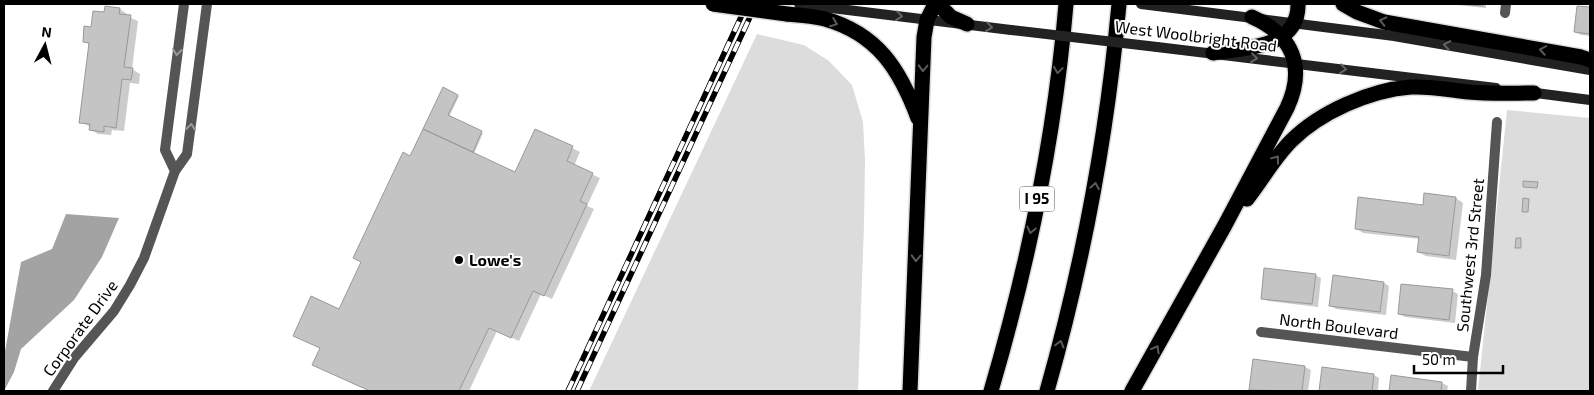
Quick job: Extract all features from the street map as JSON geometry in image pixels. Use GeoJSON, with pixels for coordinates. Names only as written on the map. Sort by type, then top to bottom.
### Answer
{"type":"FeatureCollection","features":[{"type":"Feature","properties":{"kind":"highway"},"geometry":{"type":"LineString","coordinates":[[712,4],[823,19],[855,32],[875,46],[890,62],[910,95],[920,125]]}},
{"type":"Feature","properties":{"kind":"highway"},"geometry":{"type":"LineString","coordinates":[[910,391],[924,37],[927,20],[937,4],[958,22],[967,24]]}},
{"type":"Feature","properties":{"kind":"highway","name":"I 95"},"geometry":{"type":"LineString","coordinates":[[991,391],[1024,265],[1041,181],[1066,4]]}},
{"type":"Feature","properties":{"kind":"highway"},"geometry":{"type":"LineString","coordinates":[[1047,391],[1073,289],[1093,196],[1106,119],[1119,4]]}},
{"type":"Feature","properties":{"kind":"highway"},"geometry":{"type":"LineString","coordinates":[[1213,53],[1261,46],[1282,37],[1295,22],[1298,4]]}},
{"type":"Feature","properties":{"kind":"highway"},"geometry":{"type":"LineString","coordinates":[[1343,4],[1357,12],[1384,22],[1590,60]]}},
{"type":"Feature","properties":{"kind":"highway"},"geometry":{"type":"LineString","coordinates":[[1132,391],[1225,225],[1292,97],[1296,81],[1295,63],[1289,48],[1282,37],[1270,26],[1252,17]]}},
{"type":"Feature","properties":{"kind":"highway"},"geometry":{"type":"LineString","coordinates":[[1225,225],[1292,140],[1314,122],[1344,105],[1373,95],[1409,87],[1470,92],[1534,93]]}},
{"type":"Feature","properties":{"kind":"main road","name":"West Woolbright Road"},"geometry":{"type":"LineString","coordinates":[[799,4],[1590,100]]}},
{"type":"Feature","properties":{"kind":"main road","name":"West Woolbright Road"},"geometry":{"type":"LineString","coordinates":[[1141,4],[1394,36],[1590,70]]}},
{"type":"Feature","properties":{"kind":"street"},"geometry":{"type":"LineString","coordinates":[[175,171],[166,150],[184,4]]}},
{"type":"Feature","properties":{"kind":"street","name":"Corporate Drive"},"geometry":{"type":"LineString","coordinates":[[53,391],[74,358],[114,311],[130,286],[144,258],[175,171],[187,154],[207,4]]}},
{"type":"Feature","properties":{"kind":"street","name":"Southwest 3rd Street"},"geometry":{"type":"LineString","coordinates":[[1471,391],[1486,275],[1498,122]]}},
{"type":"Feature","properties":{"kind":"street","name":"North Boulevard"},"geometry":{"type":"LineString","coordinates":[[1261,332],[1474,357]]}},
{"type":"Feature","properties":{"kind":"shaded area"},"geometry":{"type":"Polygon","coordinates":[[[757,34],[804,45],[829,61],[852,85],[863,122],[865,161],[864,225],[858,391],[589,391],[757,34]]]}},
{"type":"Feature","properties":{"kind":"shaded area"},"geometry":{"type":"Polygon","coordinates":[[[1507,110],[1590,118],[1590,391],[1478,391],[1507,110]]]}},
{"type":"Feature","properties":{"kind":"shaded area"},"geometry":{"type":"Polygon","coordinates":[[[66,214],[119,218],[102,257],[74,300],[21,349],[14,372],[4,391],[4,357],[21,262],[52,249],[66,214]]]}},
{"type":"Feature","properties":{"kind":"building"},"geometry":{"type":"Polygon","coordinates":[[[1456,4],[1483,4],[1483,6],[1456,4]]]}},
{"type":"Feature","properties":{"kind":"building"},"geometry":{"type":"Polygon","coordinates":[[[105,6],[120,8],[119,14],[131,15],[124,67],[133,68],[131,80],[122,79],[116,128],[104,126],[104,132],[89,130],[90,124],[79,123],[89,43],[83,42],[84,26],[91,27],[93,11],[104,12],[105,6]]]}},
{"type":"Feature","properties":{"kind":"building"},"geometry":{"type":"Polygon","coordinates":[[[1577,6],[1590,7],[1590,34],[1574,32],[1577,6]]]}},
{"type":"Feature","properties":{"kind":"building"},"geometry":{"type":"Polygon","coordinates":[[[443,87],[458,95],[448,115],[482,131],[473,152],[423,129],[443,87]]]}},
{"type":"Feature","properties":{"kind":"building","name":"Lowe's"},"geometry":{"type":"Polygon","coordinates":[[[423,129],[515,172],[535,129],[573,146],[567,161],[593,173],[580,201],[587,204],[544,296],[533,291],[511,338],[489,328],[459,391],[370,391],[312,365],[320,348],[293,336],[311,296],[339,309],[361,262],[353,258],[403,152],[410,156],[423,129]]]}},
{"type":"Feature","properties":{"kind":"building"},"geometry":{"type":"Polygon","coordinates":[[[1523,181],[1538,182],[1537,188],[1523,187],[1523,181]]]}},
{"type":"Feature","properties":{"kind":"building"},"geometry":{"type":"Polygon","coordinates":[[[1424,193],[1456,197],[1449,256],[1417,252],[1419,237],[1355,229],[1358,197],[1423,205],[1424,193]]]}},
{"type":"Feature","properties":{"kind":"building"},"geometry":{"type":"Polygon","coordinates":[[[1523,198],[1529,199],[1528,212],[1522,212],[1523,198]]]}},
{"type":"Feature","properties":{"kind":"building"},"geometry":{"type":"Polygon","coordinates":[[[1516,238],[1521,238],[1521,248],[1515,248],[1516,238]]]}},
{"type":"Feature","properties":{"kind":"building"},"geometry":{"type":"Polygon","coordinates":[[[1264,268],[1316,274],[1312,304],[1261,299],[1264,268]]]}},
{"type":"Feature","properties":{"kind":"building"},"geometry":{"type":"Polygon","coordinates":[[[1333,275],[1384,282],[1380,312],[1329,306],[1333,275]]]}},
{"type":"Feature","properties":{"kind":"building"},"geometry":{"type":"Polygon","coordinates":[[[1401,284],[1453,289],[1449,320],[1398,314],[1401,284]]]}},
{"type":"Feature","properties":{"kind":"building"},"geometry":{"type":"Polygon","coordinates":[[[1253,359],[1305,366],[1302,391],[1249,390],[1253,359]]]}},
{"type":"Feature","properties":{"kind":"building"},"geometry":{"type":"Polygon","coordinates":[[[1322,367],[1374,374],[1372,391],[1319,391],[1322,367]]]}},
{"type":"Feature","properties":{"kind":"building"},"geometry":{"type":"Polygon","coordinates":[[[1391,375],[1442,382],[1441,391],[1389,391],[1391,375]]]}},
{"type":"Feature","properties":{"kind":"railway"},"geometry":{"type":"LineString","coordinates":[[568,391],[747,4]]}},
{"type":"Feature","properties":{"kind":"railway"},"geometry":{"type":"LineString","coordinates":[[577,391],[756,4]]}},
{"type":"Feature","properties":{"kind":"place","name":"Lowe's"},"geometry":{"type":"Point","coordinates":[459,260]}}]}
